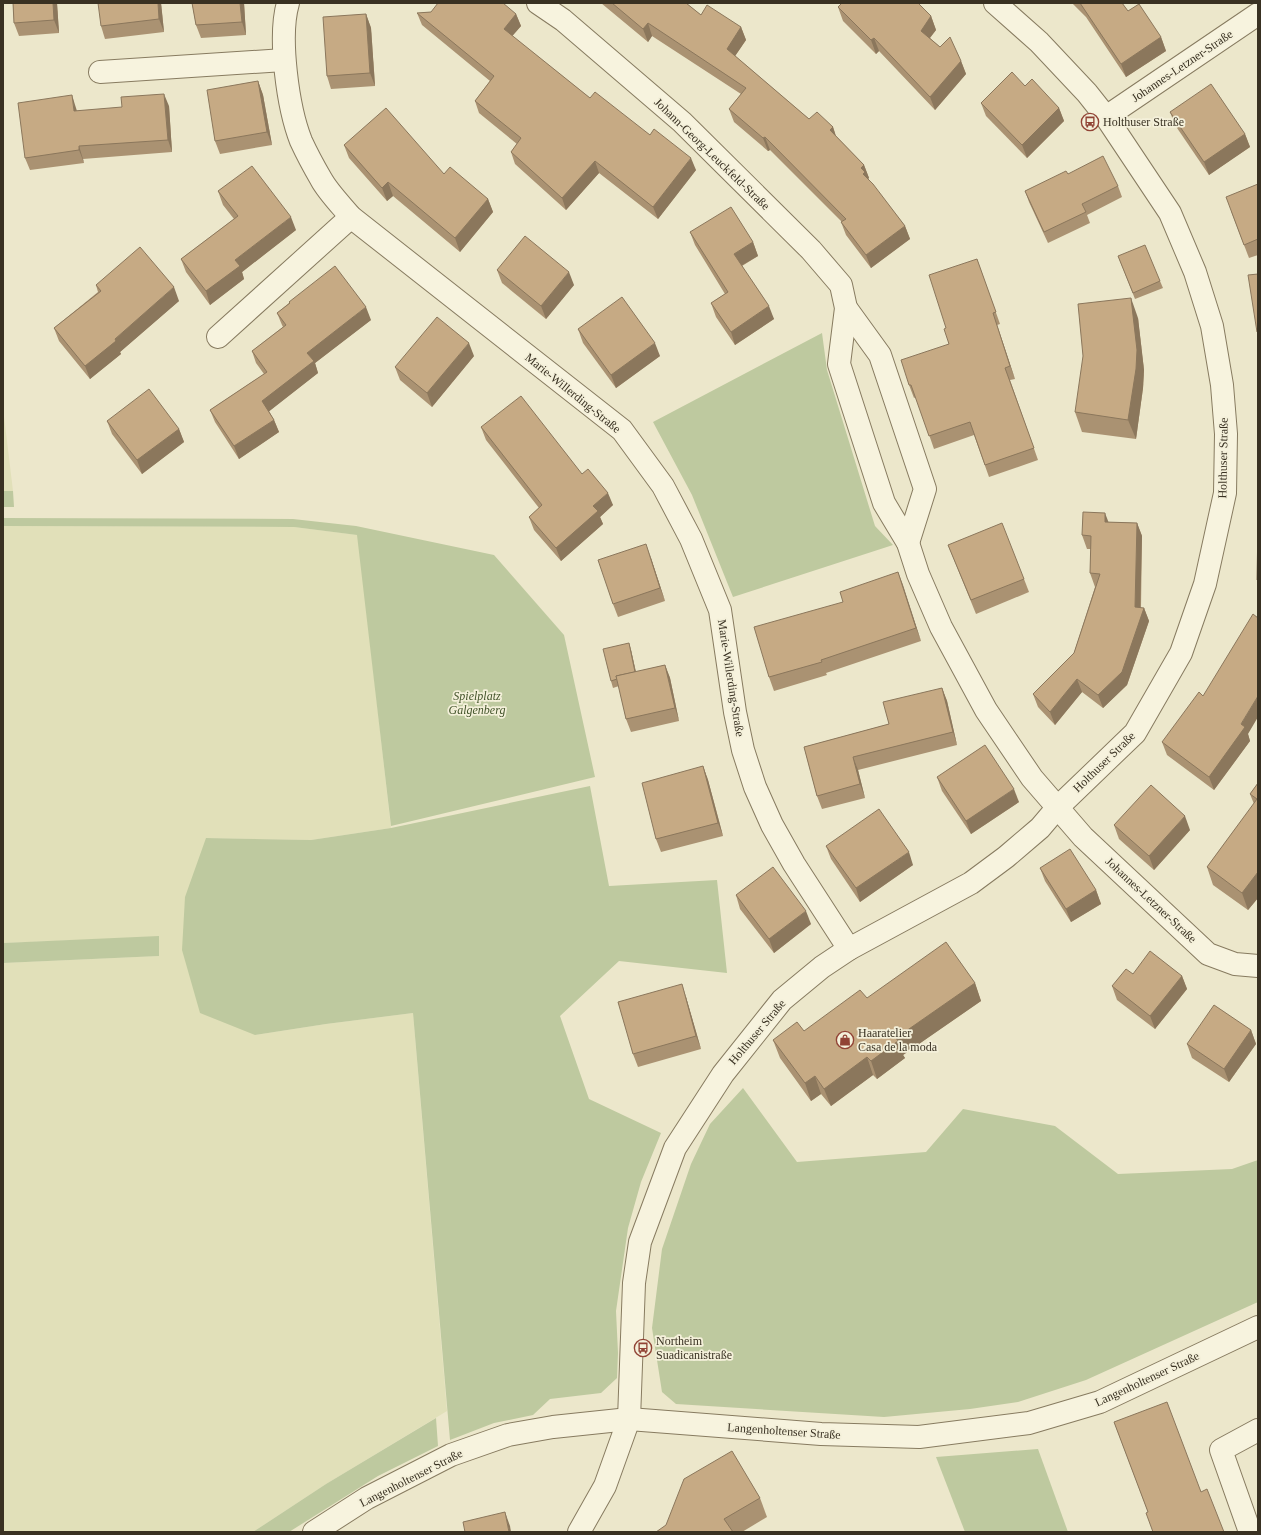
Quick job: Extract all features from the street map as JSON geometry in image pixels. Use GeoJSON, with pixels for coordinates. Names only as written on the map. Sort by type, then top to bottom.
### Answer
{"type":"FeatureCollection","features":[{"type":"Feature","properties":{"kind":"street","name":"Marie-Willerding-Straße"},"geometry":{"type":"LineString","coordinates":[[288,3],[285,13],[284,60],[290,101],[301,140],[322,180],[351,217],[622,430],[663,486],[691,539],[720,610],[735,712],[743,750],[755,787],[772,825],[794,864],[849,949]]}},
{"type":"Feature","properties":{"kind":"street","name":"Johann-Georg-Leuckfeld-Straße"},"geometry":{"type":"LineString","coordinates":[[538,3],[563,20],[688,128],[811,250],[841,285],[846,308],[839,364],[884,503],[908,543],[918,574],[940,627],[961,667],[990,716],[1032,778],[1057,808]]}},
{"type":"Feature","properties":{"kind":"street","name":"Holthuser Straße"},"geometry":{"type":"LineString","coordinates":[[579,1532],[605,1486],[629,1419],[634,1283],[640,1242],[675,1148],[723,1074],[782,1000],[822,967],[849,949],[971,883],[1006,857],[1040,828],[1057,808],[1135,733],[1181,653],[1205,584],[1225,493],[1226,434],[1222,385],[1212,326],[1195,272],[1170,213],[1106,117],[1087,93],[1039,42],[995,3]]}},
{"type":"Feature","properties":{"kind":"street","name":"Johannes-Letzner-Straße"},"geometry":{"type":"LineString","coordinates":[[1106,117],[1258,14]]}},
{"type":"Feature","properties":{"kind":"street"},"geometry":{"type":"LineString","coordinates":[[100,72],[284,60]]}},
{"type":"Feature","properties":{"kind":"street"},"geometry":{"type":"LineString","coordinates":[[218,337],[351,217]]}},
{"type":"Feature","properties":{"kind":"street","name":"Johann-Georg-Leuckfeld-Straße"},"geometry":{"type":"LineString","coordinates":[[846,308],[880,355],[925,489],[908,543]]}},
{"type":"Feature","properties":{"kind":"street","name":"Johannes-Letzner-Straße"},"geometry":{"type":"LineString","coordinates":[[1057,808],[1083,837],[1208,954],[1235,964],[1258,966]]}},
{"type":"Feature","properties":{"kind":"street","name":"Langenholtenser Straße"},"geometry":{"type":"LineString","coordinates":[[314,1532],[367,1498],[451,1455],[508,1435],[553,1427],[629,1419],[821,1434],[919,1437],[1029,1423],[1100,1402],[1258,1327]]}},
{"type":"Feature","properties":{"kind":"street"},"geometry":{"type":"LineString","coordinates":[[1250,1532],[1221,1450],[1258,1430]]}},
{"type":"Feature","properties":{"kind":"green space"},"geometry":{"type":"Polygon","coordinates":[[[822,333],[827,370],[875,526],[893,545],[733,597],[692,495],[653,422],[822,333]]]}},
{"type":"Feature","properties":{"kind":"green space"},"geometry":{"type":"Polygon","coordinates":[[[3,408],[13,491],[3,491],[3,408]]]}},
{"type":"Feature","properties":{"kind":"green space"},"geometry":{"type":"Polygon","coordinates":[[[3,491],[13,491],[14,507],[3,507],[3,491]]]}},
{"type":"Feature","properties":{"kind":"green space","name":"Spielplatz Galgenberg"},"geometry":{"type":"Polygon","coordinates":[[[3,518],[293,519],[356,526],[494,555],[564,635],[595,777],[391,826],[357,535],[294,527],[3,526],[3,518]]]}},
{"type":"Feature","properties":{"kind":"green space"},"geometry":{"type":"Polygon","coordinates":[[[3,526],[294,527],[358,535],[391,828],[311,840],[206,838],[255,1035],[413,1013],[447,1411],[326,1484],[253,1532],[3,1532],[3,963],[159,956],[159,937],[3,943],[3,526]]]}},
{"type":"Feature","properties":{"kind":"green space"},"geometry":{"type":"Polygon","coordinates":[[[590,786],[609,886],[717,880],[727,973],[619,961],[560,1016],[589,1099],[661,1133],[641,1182],[628,1228],[616,1311],[618,1353],[617,1378],[601,1393],[550,1399],[533,1415],[494,1423],[450,1440],[413,1013],[255,1035],[200,1013],[182,950],[185,897],[206,838],[311,840],[391,828],[590,786]]]}},
{"type":"Feature","properties":{"kind":"green space"},"geometry":{"type":"Polygon","coordinates":[[[159,936],[159,956],[3,963],[3,943],[159,936]]]}},
{"type":"Feature","properties":{"kind":"green space"},"geometry":{"type":"Polygon","coordinates":[[[743,1088],[797,1162],[926,1152],[963,1109],[1055,1126],[1118,1174],[1232,1169],[1258,1160],[1258,1302],[1086,1380],[1018,1402],[970,1409],[884,1417],[676,1404],[662,1392],[652,1328],[662,1249],[691,1164],[710,1124],[743,1088]]]}},
{"type":"Feature","properties":{"kind":"green space"},"geometry":{"type":"Polygon","coordinates":[[[436,1418],[438,1446],[378,1476],[289,1532],[253,1532],[326,1484],[436,1418]]]}},
{"type":"Feature","properties":{"kind":"green space"},"geometry":{"type":"Polygon","coordinates":[[[1038,1449],[1068,1532],[965,1532],[936,1457],[1038,1449]]]}},
{"type":"Feature","properties":{"kind":"building"},"geometry":{"type":"Polygon","coordinates":[[[13,3],[53,3],[54,20],[14,23],[13,3]]]}},
{"type":"Feature","properties":{"kind":"building"},"geometry":{"type":"Polygon","coordinates":[[[98,3],[158,3],[159,19],[101,26],[98,3]]]}},
{"type":"Feature","properties":{"kind":"building"},"geometry":{"type":"Polygon","coordinates":[[[192,3],[240,3],[242,22],[196,25],[192,3]]]}},
{"type":"Feature","properties":{"kind":"building"},"geometry":{"type":"Polygon","coordinates":[[[438,3],[503,3],[516,14],[504,29],[590,98],[595,92],[650,135],[654,129],[691,158],[653,207],[595,161],[562,198],[511,152],[521,138],[475,101],[494,76],[417,13],[431,12],[438,3]]]}},
{"type":"Feature","properties":{"kind":"building"},"geometry":{"type":"Polygon","coordinates":[[[612,3],[686,3],[701,15],[707,5],[741,27],[727,49],[809,119],[817,112],[833,127],[830,130],[864,165],[861,168],[865,172],[863,174],[873,184],[905,226],[866,255],[841,222],[846,219],[765,137],[763,138],[729,109],[746,88],[648,23],[643,29],[612,3]]]}},
{"type":"Feature","properties":{"kind":"building"},"geometry":{"type":"Polygon","coordinates":[[[842,3],[918,3],[931,16],[921,31],[940,47],[950,37],[961,61],[930,97],[874,38],[871,40],[838,7],[842,3]]]}},
{"type":"Feature","properties":{"kind":"building"},"geometry":{"type":"Polygon","coordinates":[[[1080,3],[1122,3],[1128,11],[1139,4],[1161,37],[1121,64],[1080,3]]]}},
{"type":"Feature","properties":{"kind":"building"},"geometry":{"type":"Polygon","coordinates":[[[366,14],[370,73],[327,76],[323,17],[366,14]]]}},
{"type":"Feature","properties":{"kind":"building"},"geometry":{"type":"Polygon","coordinates":[[[1012,72],[1025,86],[1032,79],[1059,108],[1022,145],[981,103],[1012,72]]]}},
{"type":"Feature","properties":{"kind":"building"},"geometry":{"type":"Polygon","coordinates":[[[258,81],[267,132],[215,141],[207,90],[258,81]]]}},
{"type":"Feature","properties":{"kind":"building"},"geometry":{"type":"Polygon","coordinates":[[[1211,84],[1245,134],[1204,162],[1170,112],[1211,84]]]}},
{"type":"Feature","properties":{"kind":"building"},"geometry":{"type":"Polygon","coordinates":[[[164,94],[168,140],[79,146],[79,150],[25,158],[18,103],[72,95],[74,111],[122,107],[121,97],[164,94]]]}},
{"type":"Feature","properties":{"kind":"building"},"geometry":{"type":"Polygon","coordinates":[[[386,108],[444,174],[450,167],[488,199],[455,238],[388,182],[382,188],[344,145],[386,108]]]}},
{"type":"Feature","properties":{"kind":"building"},"geometry":{"type":"Polygon","coordinates":[[[1103,156],[1118,186],[1082,204],[1086,212],[1044,232],[1025,191],[1066,171],[1068,174],[1103,156]]]}},
{"type":"Feature","properties":{"kind":"building"},"geometry":{"type":"Polygon","coordinates":[[[252,166],[291,217],[235,260],[240,266],[206,291],[181,259],[238,216],[218,191],[252,166]]]}},
{"type":"Feature","properties":{"kind":"building"},"geometry":{"type":"Polygon","coordinates":[[[1258,184],[1258,239],[1244,245],[1226,197],[1258,184]]]}},
{"type":"Feature","properties":{"kind":"building"},"geometry":{"type":"Polygon","coordinates":[[[731,207],[753,242],[734,254],[769,306],[731,332],[711,303],[728,292],[690,232],[731,207]]]}},
{"type":"Feature","properties":{"kind":"building"},"geometry":{"type":"Polygon","coordinates":[[[525,236],[569,272],[541,306],[497,270],[525,236]]]}},
{"type":"Feature","properties":{"kind":"building"},"geometry":{"type":"Polygon","coordinates":[[[1145,245],[1160,281],[1133,293],[1118,256],[1145,245]]]}},
{"type":"Feature","properties":{"kind":"building"},"geometry":{"type":"Polygon","coordinates":[[[140,247],[174,287],[115,339],[116,341],[85,366],[54,328],[101,291],[96,285],[140,247]]]}},
{"type":"Feature","properties":{"kind":"building"},"geometry":{"type":"Polygon","coordinates":[[[977,259],[996,312],[993,313],[1010,366],[1005,368],[1034,448],[985,465],[970,422],[929,436],[901,360],[949,344],[944,329],[946,328],[929,275],[977,259]]]}},
{"type":"Feature","properties":{"kind":"building"},"geometry":{"type":"Polygon","coordinates":[[[335,266],[366,307],[307,353],[314,361],[262,401],[274,420],[234,446],[210,410],[267,372],[252,351],[286,325],[277,313],[335,266]]]}},
{"type":"Feature","properties":{"kind":"building"},"geometry":{"type":"Polygon","coordinates":[[[1258,274],[1258,332],[1257,332],[1248,275],[1258,274]]]}},
{"type":"Feature","properties":{"kind":"building"},"geometry":{"type":"Polygon","coordinates":[[[622,297],[655,343],[611,375],[578,329],[622,297]]]}},
{"type":"Feature","properties":{"kind":"building"},"geometry":{"type":"Polygon","coordinates":[[[1131,298],[1137,350],[1136,369],[1128,420],[1075,412],[1083,356],[1078,304],[1131,298]]]}},
{"type":"Feature","properties":{"kind":"building"},"geometry":{"type":"Polygon","coordinates":[[[437,317],[469,343],[427,393],[395,367],[437,317]]]}},
{"type":"Feature","properties":{"kind":"building"},"geometry":{"type":"Polygon","coordinates":[[[149,389],[179,429],[137,460],[107,421],[149,389]]]}},
{"type":"Feature","properties":{"kind":"building"},"geometry":{"type":"Polygon","coordinates":[[[521,396],[582,474],[588,469],[608,493],[593,506],[598,511],[556,548],[529,517],[542,505],[481,427],[521,396]]]}},
{"type":"Feature","properties":{"kind":"building"},"geometry":{"type":"Polygon","coordinates":[[[1083,512],[1105,513],[1105,522],[1137,523],[1135,607],[1144,608],[1122,672],[1098,695],[1077,679],[1050,712],[1033,694],[1074,653],[1100,574],[1090,573],[1091,536],[1082,535],[1083,512]]]}},
{"type":"Feature","properties":{"kind":"building"},"geometry":{"type":"Polygon","coordinates":[[[1002,523],[1024,579],[971,600],[948,545],[1002,523]]]}},
{"type":"Feature","properties":{"kind":"building"},"geometry":{"type":"Polygon","coordinates":[[[1258,524],[1258,581],[1257,580],[1258,524]]]}},
{"type":"Feature","properties":{"kind":"building"},"geometry":{"type":"Polygon","coordinates":[[[646,544],[660,588],[613,604],[598,560],[646,544]]]}},
{"type":"Feature","properties":{"kind":"building"},"geometry":{"type":"Polygon","coordinates":[[[898,572],[916,628],[821,660],[822,662],[769,677],[754,627],[843,602],[840,592],[898,572]]]}},
{"type":"Feature","properties":{"kind":"building"},"geometry":{"type":"Polygon","coordinates":[[[1253,614],[1258,618],[1258,696],[1241,724],[1245,727],[1209,777],[1162,742],[1199,692],[1203,696],[1253,614]]]}},
{"type":"Feature","properties":{"kind":"building"},"geometry":{"type":"Polygon","coordinates":[[[629,643],[635,672],[616,676],[617,679],[611,681],[603,649],[629,643]]]}},
{"type":"Feature","properties":{"kind":"building"},"geometry":{"type":"Polygon","coordinates":[[[665,665],[675,708],[626,719],[616,676],[665,665]]]}},
{"type":"Feature","properties":{"kind":"building"},"geometry":{"type":"Polygon","coordinates":[[[942,688],[953,732],[853,757],[860,784],[817,796],[804,747],[889,724],[883,702],[942,688]]]}},
{"type":"Feature","properties":{"kind":"building"},"geometry":{"type":"Polygon","coordinates":[[[985,745],[1014,789],[966,821],[937,777],[985,745]]]}},
{"type":"Feature","properties":{"kind":"building"},"geometry":{"type":"Polygon","coordinates":[[[703,766],[718,823],[656,839],[642,783],[703,766]]]}},
{"type":"Feature","properties":{"kind":"building"},"geometry":{"type":"Polygon","coordinates":[[[1258,783],[1258,872],[1242,893],[1207,867],[1257,799],[1250,794],[1258,783]]]}},
{"type":"Feature","properties":{"kind":"building"},"geometry":{"type":"Polygon","coordinates":[[[1151,785],[1185,816],[1149,856],[1114,825],[1151,785]]]}},
{"type":"Feature","properties":{"kind":"building"},"geometry":{"type":"Polygon","coordinates":[[[879,809],[909,852],[856,888],[826,846],[879,809]]]}},
{"type":"Feature","properties":{"kind":"building"},"geometry":{"type":"Polygon","coordinates":[[[1070,849],[1096,890],[1066,909],[1040,868],[1070,849]]]}},
{"type":"Feature","properties":{"kind":"building"},"geometry":{"type":"Polygon","coordinates":[[[773,867],[806,911],[769,939],[736,895],[773,867]]]}},
{"type":"Feature","properties":{"kind":"building"},"geometry":{"type":"Polygon","coordinates":[[[946,942],[975,983],[896,1038],[898,1041],[871,1061],[867,1057],[824,1089],[815,1076],[805,1083],[773,1040],[797,1022],[804,1031],[860,990],[867,998],[946,942]]]}},
{"type":"Feature","properties":{"kind":"building"},"geometry":{"type":"Polygon","coordinates":[[[1150,951],[1182,976],[1150,1016],[1112,986],[1126,969],[1133,974],[1150,951]]]}},
{"type":"Feature","properties":{"kind":"building"},"geometry":{"type":"Polygon","coordinates":[[[682,984],[696,1036],[633,1054],[618,1002],[682,984]]]}},
{"type":"Feature","properties":{"kind":"building"},"geometry":{"type":"Polygon","coordinates":[[[1214,1005],[1251,1030],[1224,1069],[1187,1044],[1214,1005]]]}},
{"type":"Feature","properties":{"kind":"building"},"geometry":{"type":"Polygon","coordinates":[[[1167,1402],[1201,1492],[1207,1489],[1224,1532],[1153,1532],[1146,1513],[1148,1512],[1114,1422],[1167,1402]]]}},
{"type":"Feature","properties":{"kind":"building"},"geometry":{"type":"Polygon","coordinates":[[[732,1451],[760,1498],[724,1519],[733,1532],[656,1532],[666,1525],[684,1479],[732,1451]]]}},
{"type":"Feature","properties":{"kind":"building"},"geometry":{"type":"Polygon","coordinates":[[[505,1512],[509,1532],[465,1532],[463,1522],[505,1512]]]}},
{"type":"Feature","properties":{"kind":"place","name":"Holthuser Straße"},"geometry":{"type":"Point","coordinates":[1090,122]}},
{"type":"Feature","properties":{"kind":"place","name":"Haaratelier Casa de la moda"},"geometry":{"type":"Point","coordinates":[845,1040]}},
{"type":"Feature","properties":{"kind":"place","name":"Northeim Suadicanistraße"},"geometry":{"type":"Point","coordinates":[643,1348]}}]}
